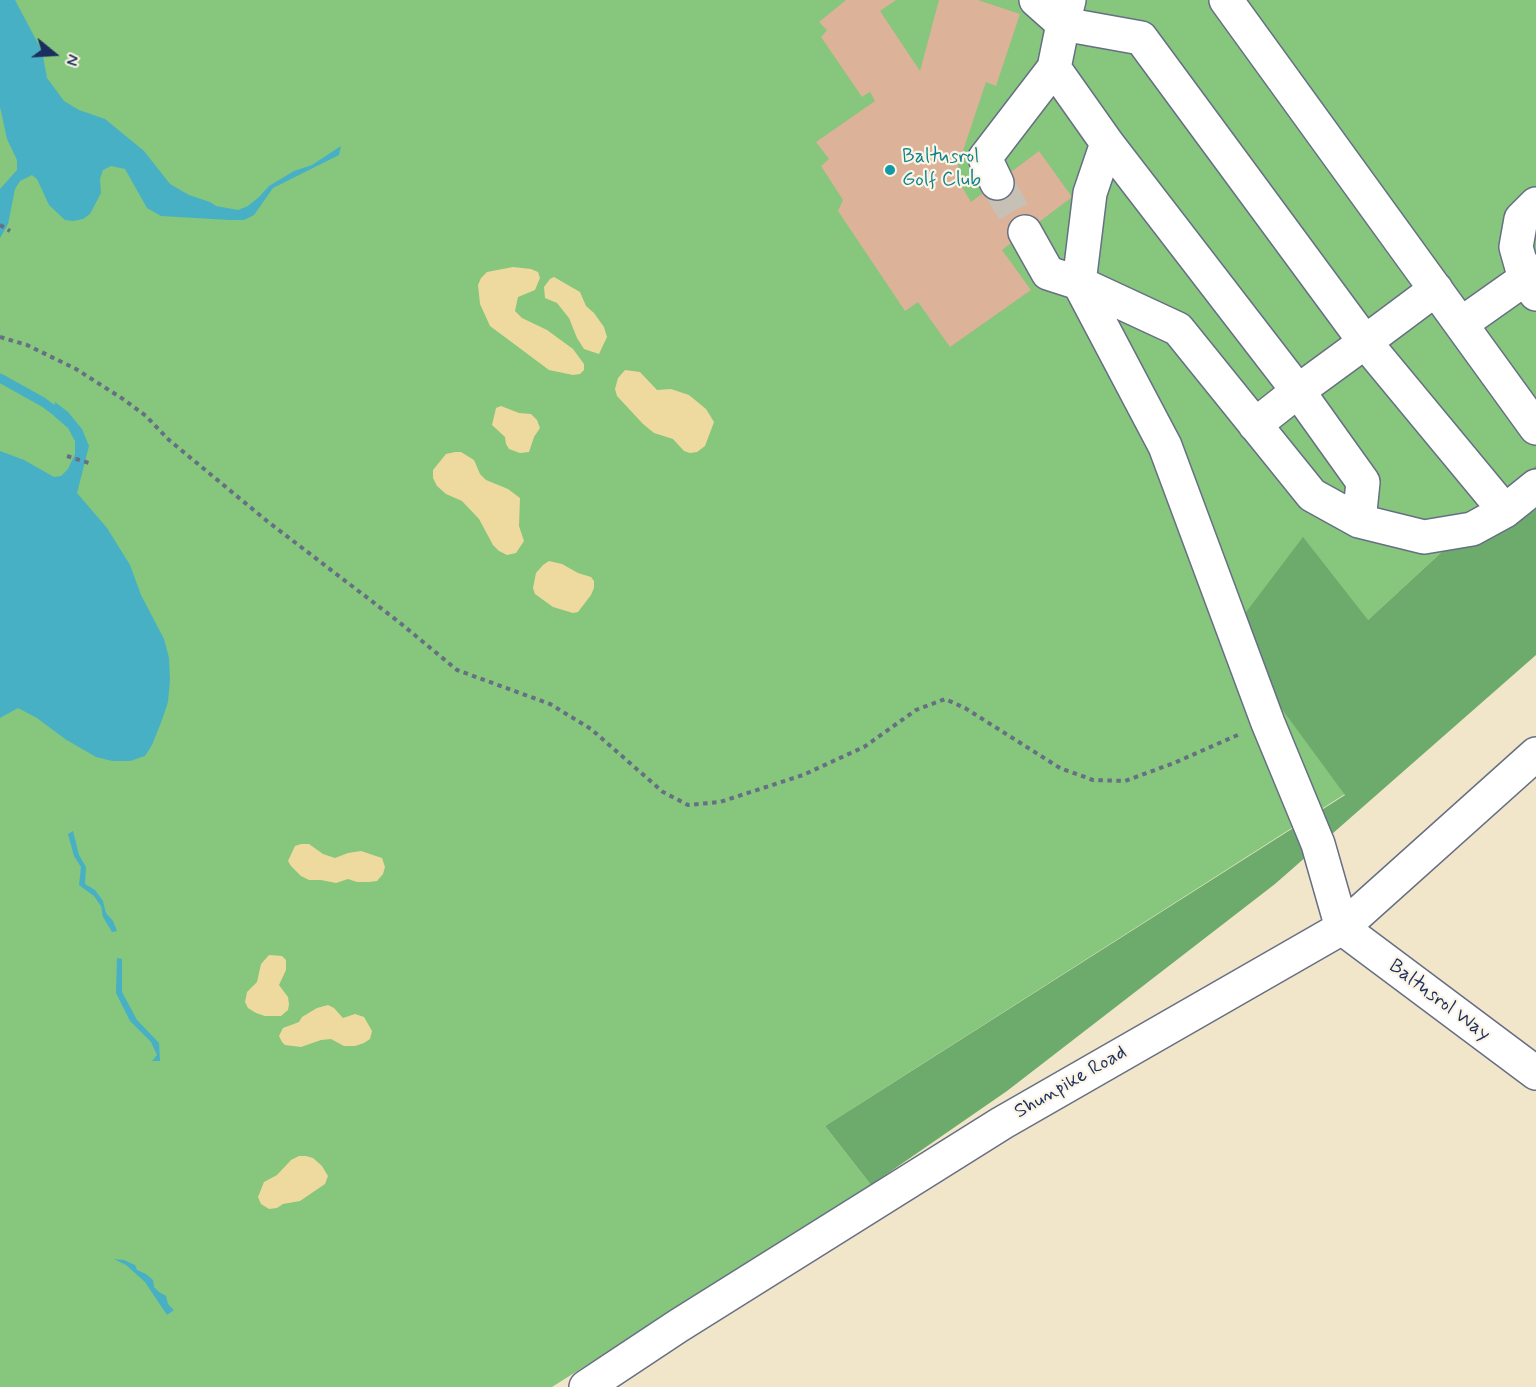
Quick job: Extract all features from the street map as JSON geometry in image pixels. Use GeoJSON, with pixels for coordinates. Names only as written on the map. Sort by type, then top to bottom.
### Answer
{"type":"FeatureCollection","features":[{"type":"Feature","properties":{"kind":"street"},"geometry":{"type":"LineString","coordinates":[[1036,0],[1141,38],[1365,342],[1505,511]]}},
{"type":"Feature","properties":{"kind":"street"},"geometry":{"type":"LineString","coordinates":[[1226,0],[1536,428]]}},
{"type":"Feature","properties":{"kind":"street"},"geometry":{"type":"LineString","coordinates":[[997,183],[985,158],[1054,68],[1066,12]]}},
{"type":"Feature","properties":{"kind":"street"},"geometry":{"type":"LineString","coordinates":[[1054,68],[1107,143],[1298,391],[1363,482],[1359,521]]}},
{"type":"Feature","properties":{"kind":"street"},"geometry":{"type":"LineString","coordinates":[[1107,143],[1090,193],[1079,283],[1166,446],[1268,723],[1318,844],[1342,928]]}},
{"type":"Feature","properties":{"kind":"street"},"geometry":{"type":"LineString","coordinates":[[1461,324],[1532,282],[1516,246],[1521,219],[1536,204]]}},
{"type":"Feature","properties":{"kind":"street"},"geometry":{"type":"LineString","coordinates":[[1024,232],[1048,273],[1079,283],[1178,329],[1312,495],[1359,521],[1424,537],[1472,529],[1505,511],[1536,486]]}},
{"type":"Feature","properties":{"kind":"street"},"geometry":{"type":"LineString","coordinates":[[1256,425],[1298,391],[1436,289]]}},
{"type":"Feature","properties":{"kind":"street","name":"Shunpike Road"},"geometry":{"type":"LineString","coordinates":[[586,1387],[678,1326],[1002,1123],[1342,928],[1536,754]]}},
{"type":"Feature","properties":{"kind":"street","name":"Baltusrol Way"},"geometry":{"type":"LineString","coordinates":[[1342,928],[1536,1073]]}},
{"type":"Feature","properties":{"kind":"path"},"geometry":{"type":"LineString","coordinates":[[0,225],[10,231]]}},
{"type":"Feature","properties":{"kind":"path"},"geometry":{"type":"LineString","coordinates":[[0,337],[27,345],[75,369],[131,405],[267,521],[399,622],[457,670],[550,704],[591,729],[663,792],[688,805],[720,802],[803,775],[864,747],[916,710],[945,699],[965,708],[1060,768],[1093,780],[1104,781],[1125,781],[1268,723]]}},
{"type":"Feature","properties":{"kind":"path"},"geometry":{"type":"LineString","coordinates":[[67,456],[89,463]]}},
{"type":"Feature","properties":{"kind":"green space"},"geometry":{"type":"Polygon","coordinates":[[[0,0],[1536,0],[1536,465],[1368,620],[1228,636],[1345,794],[825,1126],[871,1185],[552,1387],[0,1387],[0,0]]]}},
{"type":"Feature","properties":{"kind":"green space"},"geometry":{"type":"Polygon","coordinates":[[[1536,465],[1536,655],[1275,884],[1007,1091],[871,1185],[825,1126],[1345,795],[1228,636],[1303,537],[1368,620],[1536,465]]]}},
{"type":"Feature","properties":{"kind":"sand"},"geometry":{"type":"Polygon","coordinates":[[[513,267],[531,269],[538,272],[540,278],[535,290],[518,297],[515,311],[522,318],[547,330],[573,349],[584,364],[584,370],[580,374],[573,375],[549,370],[490,326],[480,304],[478,285],[487,272],[513,267]]]}},
{"type":"Feature","properties":{"kind":"sand"},"geometry":{"type":"Polygon","coordinates":[[[554,277],[580,292],[586,306],[604,327],[607,337],[599,354],[584,349],[569,318],[557,303],[545,298],[544,287],[554,277]]]}},
{"type":"Feature","properties":{"kind":"sand"},"geometry":{"type":"Polygon","coordinates":[[[625,370],[640,372],[657,390],[671,389],[689,395],[706,409],[714,422],[705,446],[697,452],[684,451],[673,439],[654,433],[643,424],[617,396],[615,389],[618,378],[625,370]]]}},
{"type":"Feature","properties":{"kind":"sand"},"geometry":{"type":"Polygon","coordinates":[[[501,406],[519,413],[531,414],[537,420],[540,428],[529,452],[520,453],[509,449],[505,437],[492,425],[496,408],[501,406]]]}},
{"type":"Feature","properties":{"kind":"sand"},"geometry":{"type":"Polygon","coordinates":[[[461,452],[474,460],[480,474],[486,480],[508,489],[520,498],[519,526],[524,541],[516,553],[507,555],[499,551],[493,545],[479,519],[462,501],[446,494],[437,486],[433,478],[433,470],[446,454],[461,452]]]}},
{"type":"Feature","properties":{"kind":"sand"},"geometry":{"type":"Polygon","coordinates":[[[549,561],[562,564],[591,577],[594,581],[591,595],[578,612],[573,613],[553,607],[535,594],[533,588],[536,573],[549,561]]]}},
{"type":"Feature","properties":{"kind":"sand"},"geometry":{"type":"Polygon","coordinates":[[[309,844],[323,854],[335,858],[361,851],[382,858],[385,867],[383,874],[377,881],[369,882],[348,879],[336,883],[309,880],[301,876],[288,861],[295,846],[309,844]]]}},
{"type":"Feature","properties":{"kind":"sand"},"geometry":{"type":"Polygon","coordinates":[[[269,955],[282,956],[286,960],[286,970],[279,985],[288,997],[289,1004],[288,1010],[281,1016],[265,1016],[256,1013],[248,1008],[245,1002],[247,992],[257,982],[261,964],[269,955]]]}},
{"type":"Feature","properties":{"kind":"sand"},"geometry":{"type":"Polygon","coordinates":[[[328,1005],[343,1018],[355,1014],[364,1017],[372,1031],[370,1039],[355,1046],[344,1046],[331,1039],[301,1047],[285,1045],[282,1042],[279,1036],[283,1028],[299,1022],[302,1017],[317,1008],[328,1005]]]}},
{"type":"Feature","properties":{"kind":"sand"},"geometry":{"type":"Polygon","coordinates":[[[299,1156],[313,1158],[322,1166],[328,1176],[325,1184],[300,1201],[269,1209],[261,1204],[258,1197],[264,1182],[277,1175],[291,1160],[299,1156]]]}},
{"type":"Feature","properties":{"kind":"water"},"geometry":{"type":"Polygon","coordinates":[[[0,0],[15,0],[42,51],[47,78],[64,101],[79,110],[105,119],[144,151],[170,184],[189,195],[216,206],[238,210],[248,206],[269,186],[294,171],[312,165],[341,146],[339,155],[273,188],[254,215],[244,220],[161,216],[147,208],[125,169],[111,166],[103,170],[100,179],[101,193],[90,214],[83,219],[65,220],[49,205],[37,179],[32,175],[20,181],[15,189],[8,224],[0,238],[0,189],[17,170],[17,160],[7,139],[0,107],[0,0]]]}},
{"type":"Feature","properties":{"kind":"water"},"geometry":{"type":"Polygon","coordinates":[[[55,402],[68,412],[82,429],[89,446],[77,493],[107,528],[130,565],[141,595],[164,639],[169,658],[168,702],[162,720],[145,756],[130,761],[112,761],[96,757],[18,708],[0,718],[0,451],[24,460],[54,477],[61,476],[68,469],[75,454],[75,441],[68,428],[54,416],[55,402]]]}},
{"type":"Feature","properties":{"kind":"water"},"geometry":{"type":"Polygon","coordinates":[[[73,831],[79,855],[86,867],[85,884],[95,890],[103,901],[106,913],[113,921],[117,931],[112,932],[94,896],[79,885],[81,867],[74,856],[68,834],[73,831]]]}},
{"type":"Feature","properties":{"kind":"water"},"geometry":{"type":"Polygon","coordinates":[[[117,958],[122,959],[122,992],[137,1020],[159,1043],[160,1061],[152,1061],[157,1055],[151,1042],[130,1021],[116,993],[117,958]]]}},
{"type":"Feature","properties":{"kind":"water"},"geometry":{"type":"Polygon","coordinates":[[[114,1259],[135,1265],[137,1270],[146,1274],[153,1280],[154,1287],[166,1296],[168,1304],[174,1310],[167,1315],[145,1282],[126,1265],[114,1259]]]}},
{"type":"Feature","properties":{"kind":"building","name":"Baltusrol Golf Club"},"geometry":{"type":"Polygon","coordinates":[[[846,0],[896,0],[880,11],[920,71],[939,0],[978,0],[1020,14],[996,86],[986,82],[955,175],[971,202],[1039,151],[1072,197],[1002,250],[1031,290],[950,347],[918,302],[905,311],[838,211],[843,200],[821,166],[829,159],[816,142],[875,101],[870,92],[862,97],[821,37],[827,30],[819,22],[846,0]]]}},
{"type":"Feature","properties":{"kind":"waterway"},"geometry":{"type":"LineString","coordinates":[[0,378],[43,402],[62,416]]}},
{"type":"Feature","properties":{"kind":"tunnel"},"geometry":{"type":"LineString","coordinates":[[997,183],[1025,232]]}},
{"type":"Feature","properties":{"kind":"place","name":"Baltusrol Golf Club"},"geometry":{"type":"Point","coordinates":[890,170]}}]}
